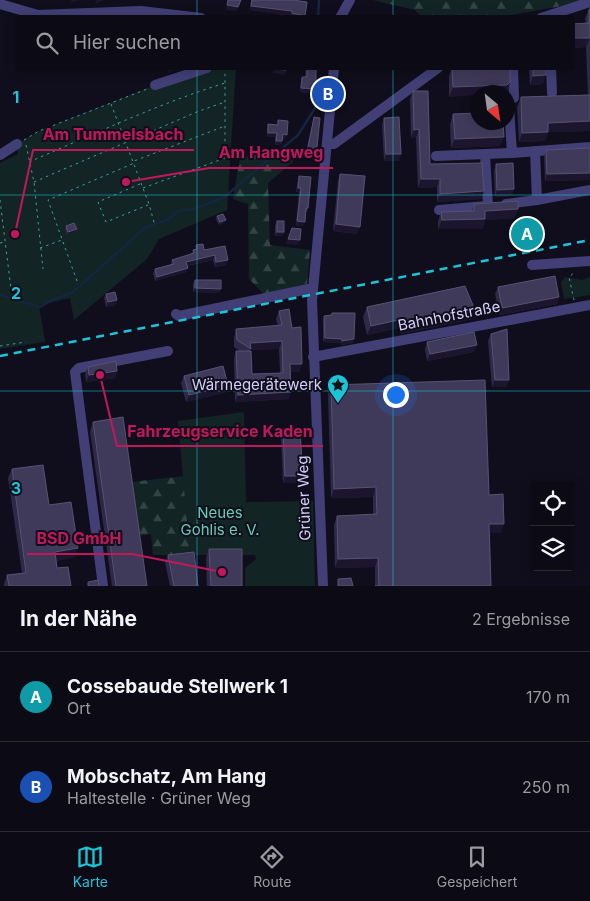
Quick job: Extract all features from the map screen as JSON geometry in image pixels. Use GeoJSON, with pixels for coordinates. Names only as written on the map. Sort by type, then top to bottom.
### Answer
{"type":"FeatureCollection","features":[{"type":"Feature","properties":{"kind":"street"},"geometry":{"type":"LineString","coordinates":[[342,15],[350,0]]}},
{"type":"Feature","properties":{"kind":"street"},"geometry":{"type":"LineString","coordinates":[[550,15],[590,2]]}},
{"type":"Feature","properties":{"kind":"street"},"geometry":{"type":"LineString","coordinates":[[0,4],[38,15],[142,11],[176,15]]}},
{"type":"Feature","properties":{"kind":"street"},"geometry":{"type":"LineString","coordinates":[[155,85],[201,70]]}},
{"type":"Feature","properties":{"kind":"street","name":"Grüner Weg"},"geometry":{"type":"LineString","coordinates":[[323,586],[313,357],[313,288],[334,70]]}},
{"type":"Feature","properties":{"kind":"street"},"geometry":{"type":"LineString","coordinates":[[327,144],[334,144],[435,70]]}},
{"type":"Feature","properties":{"kind":"street"},"geometry":{"type":"LineString","coordinates":[[512,70],[513,85]]}},
{"type":"Feature","properties":{"kind":"street"},"geometry":{"type":"LineString","coordinates":[[552,70],[552,93]]}},
{"type":"Feature","properties":{"kind":"street"},"geometry":{"type":"LineString","coordinates":[[511,130],[512,152]]}},
{"type":"Feature","properties":{"kind":"street"},"geometry":{"type":"LineString","coordinates":[[0,155],[21,141]]}},
{"type":"Feature","properties":{"kind":"street"},"geometry":{"type":"LineString","coordinates":[[436,156],[590,147]]}},
{"type":"Feature","properties":{"kind":"street"},"geometry":{"type":"LineString","coordinates":[[535,151],[537,200]]}},
{"type":"Feature","properties":{"kind":"street"},"geometry":{"type":"LineString","coordinates":[[485,154],[488,206]]}},
{"type":"Feature","properties":{"kind":"street"},"geometry":{"type":"LineString","coordinates":[[439,210],[537,200],[590,190]]}},
{"type":"Feature","properties":{"kind":"street"},"geometry":{"type":"LineString","coordinates":[[532,265],[590,261]]}},
{"type":"Feature","properties":{"kind":"street"},"geometry":{"type":"LineString","coordinates":[[176,314],[179,316],[232,306],[313,288]]}},
{"type":"Feature","properties":{"kind":"street","name":"Bahnhofstraße"},"geometry":{"type":"LineString","coordinates":[[313,357],[590,306]]}},
{"type":"Feature","properties":{"kind":"street"},"geometry":{"type":"LineString","coordinates":[[103,586],[74,372],[79,368],[168,351]]}},
{"type":"Feature","properties":{"kind":"path"},"geometry":{"type":"LineString","coordinates":[[143,188],[225,158],[225,70]]}},
{"type":"Feature","properties":{"kind":"path"},"geometry":{"type":"LineString","coordinates":[[29,162],[118,123],[225,83]]}},
{"type":"Feature","properties":{"kind":"path"},"geometry":{"type":"LineString","coordinates":[[42,269],[34,182],[21,141],[155,85]]}},
{"type":"Feature","properties":{"kind":"path"},"geometry":{"type":"LineString","coordinates":[[34,182],[199,111],[225,102]]}},
{"type":"Feature","properties":{"kind":"path"},"geometry":{"type":"LineString","coordinates":[[110,104],[149,204],[155,225]]}},
{"type":"Feature","properties":{"kind":"path"},"geometry":{"type":"LineString","coordinates":[[77,281],[48,200],[225,126]]}},
{"type":"Feature","properties":{"kind":"path"},"geometry":{"type":"LineString","coordinates":[[141,184],[98,202],[106,222],[149,204]]}},
{"type":"Feature","properties":{"kind":"path"},"geometry":{"type":"LineString","coordinates":[[0,200],[11,289]]}},
{"type":"Feature","properties":{"kind":"path"},"geometry":{"type":"LineString","coordinates":[[40,248],[63,240]]}},
{"type":"Feature","properties":{"kind":"path"},"geometry":{"type":"LineString","coordinates":[[0,243],[6,242]]}},
{"type":"Feature","properties":{"kind":"path"},"geometry":{"type":"LineString","coordinates":[[573,299],[569,277],[578,270]]}},
{"type":"Feature","properties":{"kind":"path"},"geometry":{"type":"LineString","coordinates":[[0,346],[26,342]]}},
{"type":"Feature","properties":{"kind":"green space"},"geometry":{"type":"Polygon","coordinates":[[[373,0],[590,0],[510,15],[420,15],[415,10],[373,0]]]}},
{"type":"Feature","properties":{"kind":"green space"},"geometry":{"type":"Polygon","coordinates":[[[201,70],[236,70],[227,210],[159,239],[147,259],[74,320],[70,298],[39,305],[45,342],[0,349],[0,163],[18,154],[17,144],[39,131],[155,85],[201,70]]]}},
{"type":"Feature","properties":{"kind":"green space"},"geometry":{"type":"Polygon","coordinates":[[[287,148],[293,162],[268,183],[270,245],[310,250],[307,285],[265,295],[249,279],[248,204],[233,199],[240,158],[287,148]]]}},
{"type":"Feature","properties":{"kind":"green space"},"geometry":{"type":"Polygon","coordinates":[[[565,277],[582,280],[590,277],[590,295],[564,299],[561,282],[565,277]]]}},
{"type":"Feature","properties":{"kind":"green space","name":"Neues Gohlis e. V."},"geometry":{"type":"Polygon","coordinates":[[[244,412],[246,502],[313,501],[315,586],[245,586],[245,568],[256,559],[255,555],[190,555],[178,421],[244,412]]]}},
{"type":"Feature","properties":{"kind":"green space"},"geometry":{"type":"Polygon","coordinates":[[[184,476],[190,555],[153,555],[151,534],[138,536],[131,482],[184,476]]]}},
{"type":"Feature","properties":{"kind":"building"},"geometry":{"type":"Polygon","coordinates":[[[228,0],[241,0],[238,7],[227,5],[228,0]]]}},
{"type":"Feature","properties":{"kind":"building"},"geometry":{"type":"Polygon","coordinates":[[[252,0],[307,2],[305,15],[292,13],[292,11],[251,6],[252,0]]]}},
{"type":"Feature","properties":{"kind":"building"},"geometry":{"type":"Polygon","coordinates":[[[590,9],[590,38],[575,38],[575,24],[589,23],[590,9]]]}},
{"type":"Feature","properties":{"kind":"building"},"geometry":{"type":"Polygon","coordinates":[[[307,70],[316,70],[316,89],[301,88],[302,77],[307,77],[307,70]]]}},
{"type":"Feature","properties":{"kind":"building"},"geometry":{"type":"Polygon","coordinates":[[[452,70],[510,70],[510,82],[507,85],[453,87],[452,70]]]}},
{"type":"Feature","properties":{"kind":"building"},"geometry":{"type":"Polygon","coordinates":[[[533,70],[546,70],[546,75],[533,76],[533,70]]]}},
{"type":"Feature","properties":{"kind":"building"},"geometry":{"type":"Polygon","coordinates":[[[413,91],[428,91],[430,164],[482,163],[484,191],[440,194],[440,179],[421,179],[419,129],[414,130],[413,91]]]}},
{"type":"Feature","properties":{"kind":"building"},"geometry":{"type":"Polygon","coordinates":[[[590,95],[590,121],[548,123],[548,132],[522,133],[521,97],[590,95]]]}},
{"type":"Feature","properties":{"kind":"building"},"geometry":{"type":"Polygon","coordinates":[[[470,113],[470,130],[504,130],[504,137],[455,139],[453,114],[470,113]]]}},
{"type":"Feature","properties":{"kind":"building"},"geometry":{"type":"Polygon","coordinates":[[[314,117],[320,118],[317,147],[315,147],[314,153],[307,152],[314,117]]]}},
{"type":"Feature","properties":{"kind":"building"},"geometry":{"type":"Polygon","coordinates":[[[399,117],[401,154],[386,154],[384,118],[399,117]]]}},
{"type":"Feature","properties":{"kind":"building"},"geometry":{"type":"Polygon","coordinates":[[[278,120],[288,121],[287,135],[283,134],[282,141],[276,141],[277,133],[268,133],[268,124],[278,125],[278,120]]]}},
{"type":"Feature","properties":{"kind":"building"},"geometry":{"type":"Polygon","coordinates":[[[590,148],[590,173],[547,174],[546,150],[590,148]]]}},
{"type":"Feature","properties":{"kind":"building"},"geometry":{"type":"Polygon","coordinates":[[[513,163],[514,189],[497,190],[496,164],[513,163]]]}},
{"type":"Feature","properties":{"kind":"building"},"geometry":{"type":"Polygon","coordinates":[[[340,174],[365,176],[360,227],[336,224],[340,174]]]}},
{"type":"Feature","properties":{"kind":"building"},"geometry":{"type":"Polygon","coordinates":[[[299,176],[311,177],[305,222],[297,221],[301,188],[298,188],[299,176]]]}},
{"type":"Feature","properties":{"kind":"building"},"geometry":{"type":"Polygon","coordinates":[[[518,201],[518,209],[485,211],[485,219],[442,220],[441,212],[474,211],[474,204],[518,201]]]}},
{"type":"Feature","properties":{"kind":"building"},"geometry":{"type":"Polygon","coordinates":[[[223,214],[226,220],[220,222],[217,216],[223,214]]]}},
{"type":"Feature","properties":{"kind":"building"},"geometry":{"type":"Polygon","coordinates":[[[277,221],[284,221],[284,232],[277,232],[277,221]]]}},
{"type":"Feature","properties":{"kind":"building"},"geometry":{"type":"Polygon","coordinates":[[[74,223],[77,229],[68,232],[66,226],[74,223]]]}},
{"type":"Feature","properties":{"kind":"building"},"geometry":{"type":"Polygon","coordinates":[[[537,223],[538,231],[521,234],[521,228],[537,223]]]}},
{"type":"Feature","properties":{"kind":"building"},"geometry":{"type":"Polygon","coordinates":[[[292,228],[301,229],[300,240],[288,239],[292,228]]]}},
{"type":"Feature","properties":{"kind":"building"},"geometry":{"type":"Polygon","coordinates":[[[203,244],[204,250],[225,246],[228,260],[216,262],[215,255],[186,262],[188,268],[157,277],[155,269],[174,264],[172,260],[194,253],[193,250],[197,249],[196,245],[203,244]]]}},
{"type":"Feature","properties":{"kind":"building"},"geometry":{"type":"Polygon","coordinates":[[[555,276],[559,297],[502,308],[498,287],[555,276]]]}},
{"type":"Feature","properties":{"kind":"building"},"geometry":{"type":"Polygon","coordinates":[[[195,280],[221,280],[221,289],[195,288],[195,280]]]}},
{"type":"Feature","properties":{"kind":"building"},"geometry":{"type":"Polygon","coordinates":[[[465,286],[475,310],[404,324],[403,319],[371,326],[367,307],[465,286]]]}},
{"type":"Feature","properties":{"kind":"building"},"geometry":{"type":"Polygon","coordinates":[[[115,292],[117,300],[108,302],[106,294],[115,292]]]}},
{"type":"Feature","properties":{"kind":"building"},"geometry":{"type":"Polygon","coordinates":[[[289,309],[292,328],[301,327],[302,364],[290,364],[291,392],[238,395],[236,351],[251,351],[252,374],[283,373],[282,341],[250,343],[251,349],[237,340],[236,329],[282,325],[279,311],[289,309]]]}},
{"type":"Feature","properties":{"kind":"building"},"geometry":{"type":"Polygon","coordinates":[[[332,313],[355,313],[354,339],[342,341],[342,339],[325,338],[324,316],[332,315],[332,313]]]}},
{"type":"Feature","properties":{"kind":"building"},"geometry":{"type":"Polygon","coordinates":[[[507,329],[509,380],[495,380],[491,334],[507,329]]]}},
{"type":"Feature","properties":{"kind":"building"},"geometry":{"type":"Polygon","coordinates":[[[474,332],[477,345],[430,354],[427,342],[474,332]]]}},
{"type":"Feature","properties":{"kind":"building"},"geometry":{"type":"Polygon","coordinates":[[[116,361],[117,371],[89,375],[88,367],[116,361]]]}},
{"type":"Feature","properties":{"kind":"building"},"geometry":{"type":"Polygon","coordinates":[[[223,366],[228,385],[189,395],[184,376],[223,366]]]}},
{"type":"Feature","properties":{"kind":"building"},"geometry":{"type":"Polygon","coordinates":[[[485,380],[489,495],[503,494],[504,524],[489,524],[491,586],[379,586],[378,558],[338,559],[337,516],[377,514],[376,487],[334,489],[331,385],[485,380]]]}},
{"type":"Feature","properties":{"kind":"building"},"geometry":{"type":"Polygon","coordinates":[[[123,417],[147,586],[116,586],[93,422],[123,417]]]}},
{"type":"Feature","properties":{"kind":"building"},"geometry":{"type":"Polygon","coordinates":[[[300,430],[303,476],[285,476],[283,431],[300,430]]]}},
{"type":"Feature","properties":{"kind":"building"},"geometry":{"type":"Polygon","coordinates":[[[43,465],[49,505],[71,502],[78,548],[55,552],[57,568],[68,567],[71,586],[9,586],[7,575],[26,573],[12,469],[43,465]]]}},
{"type":"Feature","properties":{"kind":"building"},"geometry":{"type":"Polygon","coordinates":[[[209,549],[242,549],[242,586],[211,586],[209,549]]]}},
{"type":"Feature","properties":{"kind":"building"},"geometry":{"type":"Polygon","coordinates":[[[194,552],[198,586],[174,586],[168,555],[194,552]]]}},
{"type":"Feature","properties":{"kind":"building"},"geometry":{"type":"Polygon","coordinates":[[[351,578],[353,586],[338,586],[338,579],[351,578]]]}},
{"type":"Feature","properties":{"kind":"building"},"geometry":{"type":"Polygon","coordinates":[[[98,580],[99,586],[88,586],[88,582],[98,580]]]}},
{"type":"Feature","properties":{"kind":"waterway"},"geometry":{"type":"LineString","coordinates":[[318,15],[319,1]]}},
{"type":"Feature","properties":{"kind":"waterway"},"geometry":{"type":"LineString","coordinates":[[0,295],[40,307],[73,292],[146,227],[169,219],[178,211],[193,209],[223,198],[298,135],[319,102],[322,84]]}},
{"type":"Feature","properties":{"kind":"railway"},"geometry":{"type":"LineString","coordinates":[[0,356],[590,240]]}},
{"type":"Feature","properties":{"kind":"place","name":"Mobschatz, Am Hang"},"geometry":{"type":"Point","coordinates":[328,94]}},
{"type":"Feature","properties":{"kind":"place","name":"Am Hangweg"},"geometry":{"type":"Point","coordinates":[126,182]}},
{"type":"Feature","properties":{"kind":"place","name":"Am Tummelsbach"},"geometry":{"type":"Point","coordinates":[15,234]}},
{"type":"Feature","properties":{"kind":"place","name":"Cossebaude Stellwerk 1"},"geometry":{"type":"Point","coordinates":[527,234]}},
{"type":"Feature","properties":{"kind":"place","name":"Fahrzeugservice Kaden"},"geometry":{"type":"Point","coordinates":[100,375]}},
{"type":"Feature","properties":{"kind":"place","name":"Wärmegerätewerk"},"geometry":{"type":"Point","coordinates":[338,404]}},
{"type":"Feature","properties":{"kind":"place","name":"BSD GmbH"},"geometry":{"type":"Point","coordinates":[222,572]}}]}
